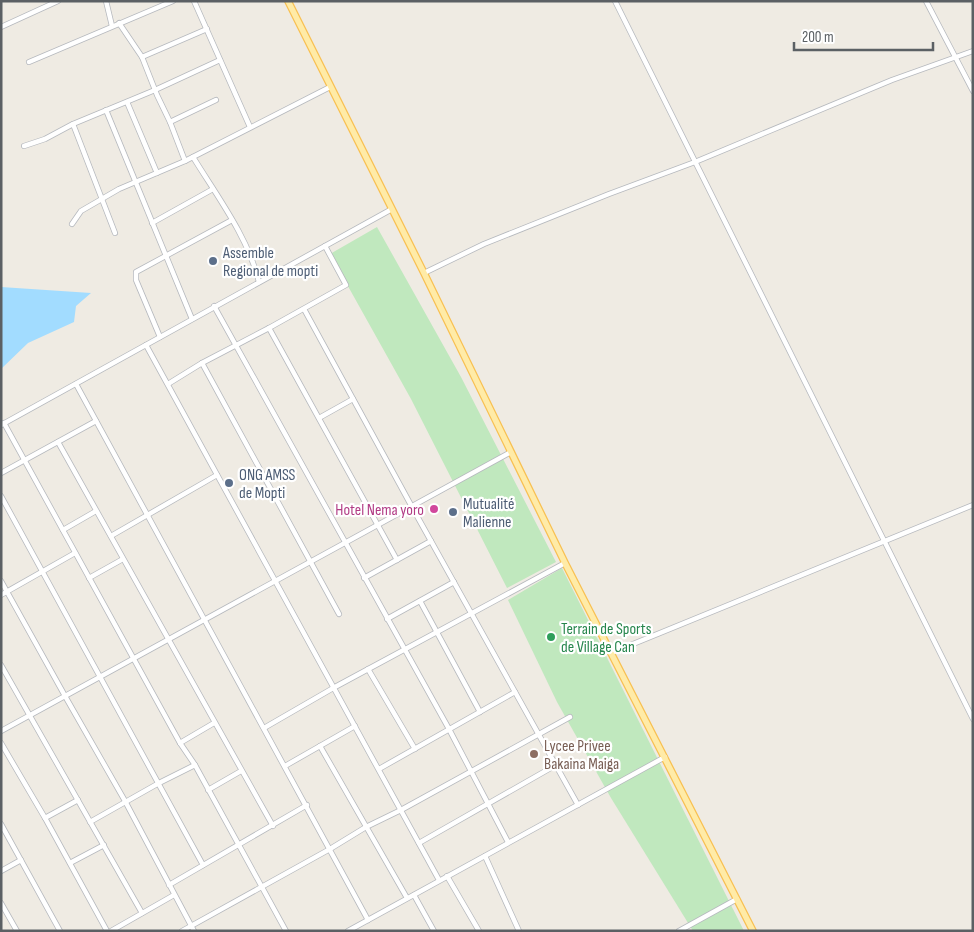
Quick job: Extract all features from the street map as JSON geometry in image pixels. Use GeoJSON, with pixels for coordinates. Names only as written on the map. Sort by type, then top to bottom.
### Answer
{"type":"FeatureCollection","features":[{"type":"Feature","properties":{"kind":"main road"},"geometry":{"type":"LineString","coordinates":[[288,1],[424,273],[565,563],[753,931]]}},
{"type":"Feature","properties":{"kind":"street"},"geometry":{"type":"LineString","coordinates":[[1,27],[58,1]]}},
{"type":"Feature","properties":{"kind":"street"},"geometry":{"type":"LineString","coordinates":[[106,1],[112,26]]}},
{"type":"Feature","properties":{"kind":"street"},"geometry":{"type":"LineString","coordinates":[[29,62],[174,1]]}},
{"type":"Feature","properties":{"kind":"street"},"geometry":{"type":"LineString","coordinates":[[194,1],[250,127]]}},
{"type":"Feature","properties":{"kind":"street"},"geometry":{"type":"LineString","coordinates":[[615,1],[973,719]]}},
{"type":"Feature","properties":{"kind":"street"},"geometry":{"type":"LineString","coordinates":[[926,1],[973,91]]}},
{"type":"Feature","properties":{"kind":"street"},"geometry":{"type":"LineString","coordinates":[[120,23],[142,57],[185,161]]}},
{"type":"Feature","properties":{"kind":"street"},"geometry":{"type":"LineString","coordinates":[[142,57],[206,29]]}},
{"type":"Feature","properties":{"kind":"street"},"geometry":{"type":"LineString","coordinates":[[424,273],[484,244],[694,162],[892,80],[973,51]]}},
{"type":"Feature","properties":{"kind":"street"},"geometry":{"type":"LineString","coordinates":[[24,146],[45,139],[73,124],[155,90],[220,60]]}},
{"type":"Feature","properties":{"kind":"street"},"geometry":{"type":"LineString","coordinates":[[72,224],[81,211],[119,189],[185,161],[330,88]]}},
{"type":"Feature","properties":{"kind":"street"},"geometry":{"type":"LineString","coordinates":[[170,122],[216,100]]}},
{"type":"Feature","properties":{"kind":"street"},"geometry":{"type":"LineString","coordinates":[[127,102],[157,173]]}},
{"type":"Feature","properties":{"kind":"street"},"geometry":{"type":"LineString","coordinates":[[106,110],[192,319]]}},
{"type":"Feature","properties":{"kind":"street"},"geometry":{"type":"LineString","coordinates":[[73,124],[115,233]]}},
{"type":"Feature","properties":{"kind":"street"},"geometry":{"type":"LineString","coordinates":[[193,157],[232,220],[255,265],[258,282]]}},
{"type":"Feature","properties":{"kind":"street"},"geometry":{"type":"LineString","coordinates":[[152,224],[213,189]]}},
{"type":"Feature","properties":{"kind":"street"},"geometry":{"type":"LineString","coordinates":[[286,931],[3,424],[392,209]]}},
{"type":"Feature","properties":{"kind":"street"},"geometry":{"type":"LineString","coordinates":[[160,337],[136,272],[232,220]]}},
{"type":"Feature","properties":{"kind":"street"},"geometry":{"type":"LineString","coordinates":[[168,384],[202,363],[346,285],[325,246]]}},
{"type":"Feature","properties":{"kind":"street"},"geometry":{"type":"LineString","coordinates":[[214,306],[449,729],[508,842]]}},
{"type":"Feature","properties":{"kind":"street"},"geometry":{"type":"LineString","coordinates":[[304,309],[578,805]]}},
{"type":"Feature","properties":{"kind":"street"},"geometry":{"type":"LineString","coordinates":[[269,328],[397,560]]}},
{"type":"Feature","properties":{"kind":"street"},"geometry":{"type":"LineString","coordinates":[[146,345],[439,880]]}},
{"type":"Feature","properties":{"kind":"street"},"geometry":{"type":"LineString","coordinates":[[202,363],[339,614]]}},
{"type":"Feature","properties":{"kind":"street"},"geometry":{"type":"LineString","coordinates":[[76,384],[368,920]]}},
{"type":"Feature","properties":{"kind":"street"},"geometry":{"type":"LineString","coordinates":[[319,418],[353,399]]}},
{"type":"Feature","properties":{"kind":"street"},"geometry":{"type":"LineString","coordinates":[[1,473],[96,422]]}},
{"type":"Feature","properties":{"kind":"street"},"geometry":{"type":"LineString","coordinates":[[58,442],[273,826]]}},
{"type":"Feature","properties":{"kind":"street"},"geometry":{"type":"LineString","coordinates":[[1,731],[511,452]]}},
{"type":"Feature","properties":{"kind":"street"},"geometry":{"type":"LineString","coordinates":[[110,536],[218,474]]}},
{"type":"Feature","properties":{"kind":"street"},"geometry":{"type":"LineString","coordinates":[[1,496],[160,782],[203,865]]}},
{"type":"Feature","properties":{"kind":"street"},"geometry":{"type":"LineString","coordinates":[[611,653],[973,505]]}},
{"type":"Feature","properties":{"kind":"street"},"geometry":{"type":"LineString","coordinates":[[63,530],[96,510]]}},
{"type":"Feature","properties":{"kind":"street"},"geometry":{"type":"LineString","coordinates":[[364,578],[431,541]]}},
{"type":"Feature","properties":{"kind":"street"},"geometry":{"type":"LineString","coordinates":[[1,595],[75,553]]}},
{"type":"Feature","properties":{"kind":"street"},"geometry":{"type":"LineString","coordinates":[[89,578],[123,559]]}},
{"type":"Feature","properties":{"kind":"street"},"geometry":{"type":"LineString","coordinates":[[264,728],[335,687],[565,563]]}},
{"type":"Feature","properties":{"kind":"street"},"geometry":{"type":"LineString","coordinates":[[1,581],[64,696],[125,801],[192,928]]}},
{"type":"Feature","properties":{"kind":"street"},"geometry":{"type":"LineString","coordinates":[[387,619],[454,582]]}},
{"type":"Feature","properties":{"kind":"street"},"geometry":{"type":"LineString","coordinates":[[420,601],[480,712]]}},
{"type":"Feature","properties":{"kind":"street"},"geometry":{"type":"LineString","coordinates":[[1,664],[142,913]]}},
{"type":"Feature","properties":{"kind":"street"},"geometry":{"type":"LineString","coordinates":[[368,669],[415,749]]}},
{"type":"Feature","properties":{"kind":"street"},"geometry":{"type":"LineString","coordinates":[[379,769],[515,692]]}},
{"type":"Feature","properties":{"kind":"street"},"geometry":{"type":"LineString","coordinates":[[182,931],[192,928],[261,886],[330,849],[366,827],[401,810],[570,717]]}},
{"type":"Feature","properties":{"kind":"street"},"geometry":{"type":"LineString","coordinates":[[180,743],[214,723]]}},
{"type":"Feature","properties":{"kind":"street"},"geometry":{"type":"LineString","coordinates":[[285,766],[355,726]]}},
{"type":"Feature","properties":{"kind":"street"},"geometry":{"type":"LineString","coordinates":[[1,743],[107,931]]}},
{"type":"Feature","properties":{"kind":"street"},"geometry":{"type":"LineString","coordinates":[[320,746],[407,898]]}},
{"type":"Feature","properties":{"kind":"street"},"geometry":{"type":"LineString","coordinates":[[348,931],[665,757]]}},
{"type":"Feature","properties":{"kind":"street"},"geometry":{"type":"LineString","coordinates":[[90,822],[160,782],[195,765]]}},
{"type":"Feature","properties":{"kind":"street"},"geometry":{"type":"LineString","coordinates":[[419,843],[556,765]]}},
{"type":"Feature","properties":{"kind":"street"},"geometry":{"type":"LineString","coordinates":[[208,790],[241,771]]}},
{"type":"Feature","properties":{"kind":"street"},"geometry":{"type":"LineString","coordinates":[[45,818],[78,800]]}},
{"type":"Feature","properties":{"kind":"street"},"geometry":{"type":"LineString","coordinates":[[169,885],[307,805]]}},
{"type":"Feature","properties":{"kind":"street"},"geometry":{"type":"LineString","coordinates":[[1,824],[60,931]]}},
{"type":"Feature","properties":{"kind":"street"},"geometry":{"type":"LineString","coordinates":[[70,863],[104,845]]}},
{"type":"Feature","properties":{"kind":"street"},"geometry":{"type":"LineString","coordinates":[[485,856],[519,931]]}},
{"type":"Feature","properties":{"kind":"street"},"geometry":{"type":"LineString","coordinates":[[1,872],[21,860]]}},
{"type":"Feature","properties":{"kind":"street"},"geometry":{"type":"LineString","coordinates":[[447,876],[479,931]]}},
{"type":"Feature","properties":{"kind":"street"},"geometry":{"type":"LineString","coordinates":[[111,931],[174,895]]}},
{"type":"Feature","properties":{"kind":"street"},"geometry":{"type":"LineString","coordinates":[[414,895],[432,930]]}},
{"type":"Feature","properties":{"kind":"street"},"geometry":{"type":"LineString","coordinates":[[679,931],[737,899]]}},
{"type":"Feature","properties":{"kind":"street"},"geometry":{"type":"LineString","coordinates":[[1,903],[17,931]]}},
{"type":"Feature","properties":{"kind":"green space"},"geometry":{"type":"Polygon","coordinates":[[[377,227],[461,377],[556,562],[507,588],[411,399],[330,254],[377,227]]]}},
{"type":"Feature","properties":{"kind":"green space"},"geometry":{"type":"Polygon","coordinates":[[[562,568],[744,931],[693,931],[611,798],[557,702],[508,600],[562,568]]]}},
{"type":"Feature","properties":{"kind":"water"},"geometry":{"type":"Polygon","coordinates":[[[1,287],[91,293],[76,306],[74,322],[28,343],[1,369],[1,287]]]}},
{"type":"Feature","properties":{"kind":"place","name":"Assemble Regional de mopti"},"geometry":{"type":"Point","coordinates":[213,261]}},
{"type":"Feature","properties":{"kind":"place","name":"ONG AMSS de Mopti"},"geometry":{"type":"Point","coordinates":[229,483]}},
{"type":"Feature","properties":{"kind":"place","name":"Hotel Nema yoro"},"geometry":{"type":"Point","coordinates":[434,509]}},
{"type":"Feature","properties":{"kind":"place","name":"Mutualité Malienne"},"geometry":{"type":"Point","coordinates":[453,512]}},
{"type":"Feature","properties":{"kind":"place","name":"Terrain de Sports de Village Can"},"geometry":{"type":"Point","coordinates":[551,637]}},
{"type":"Feature","properties":{"kind":"place","name":"Lycee Privee Bakaina Maiga"},"geometry":{"type":"Point","coordinates":[534,754]}}]}
